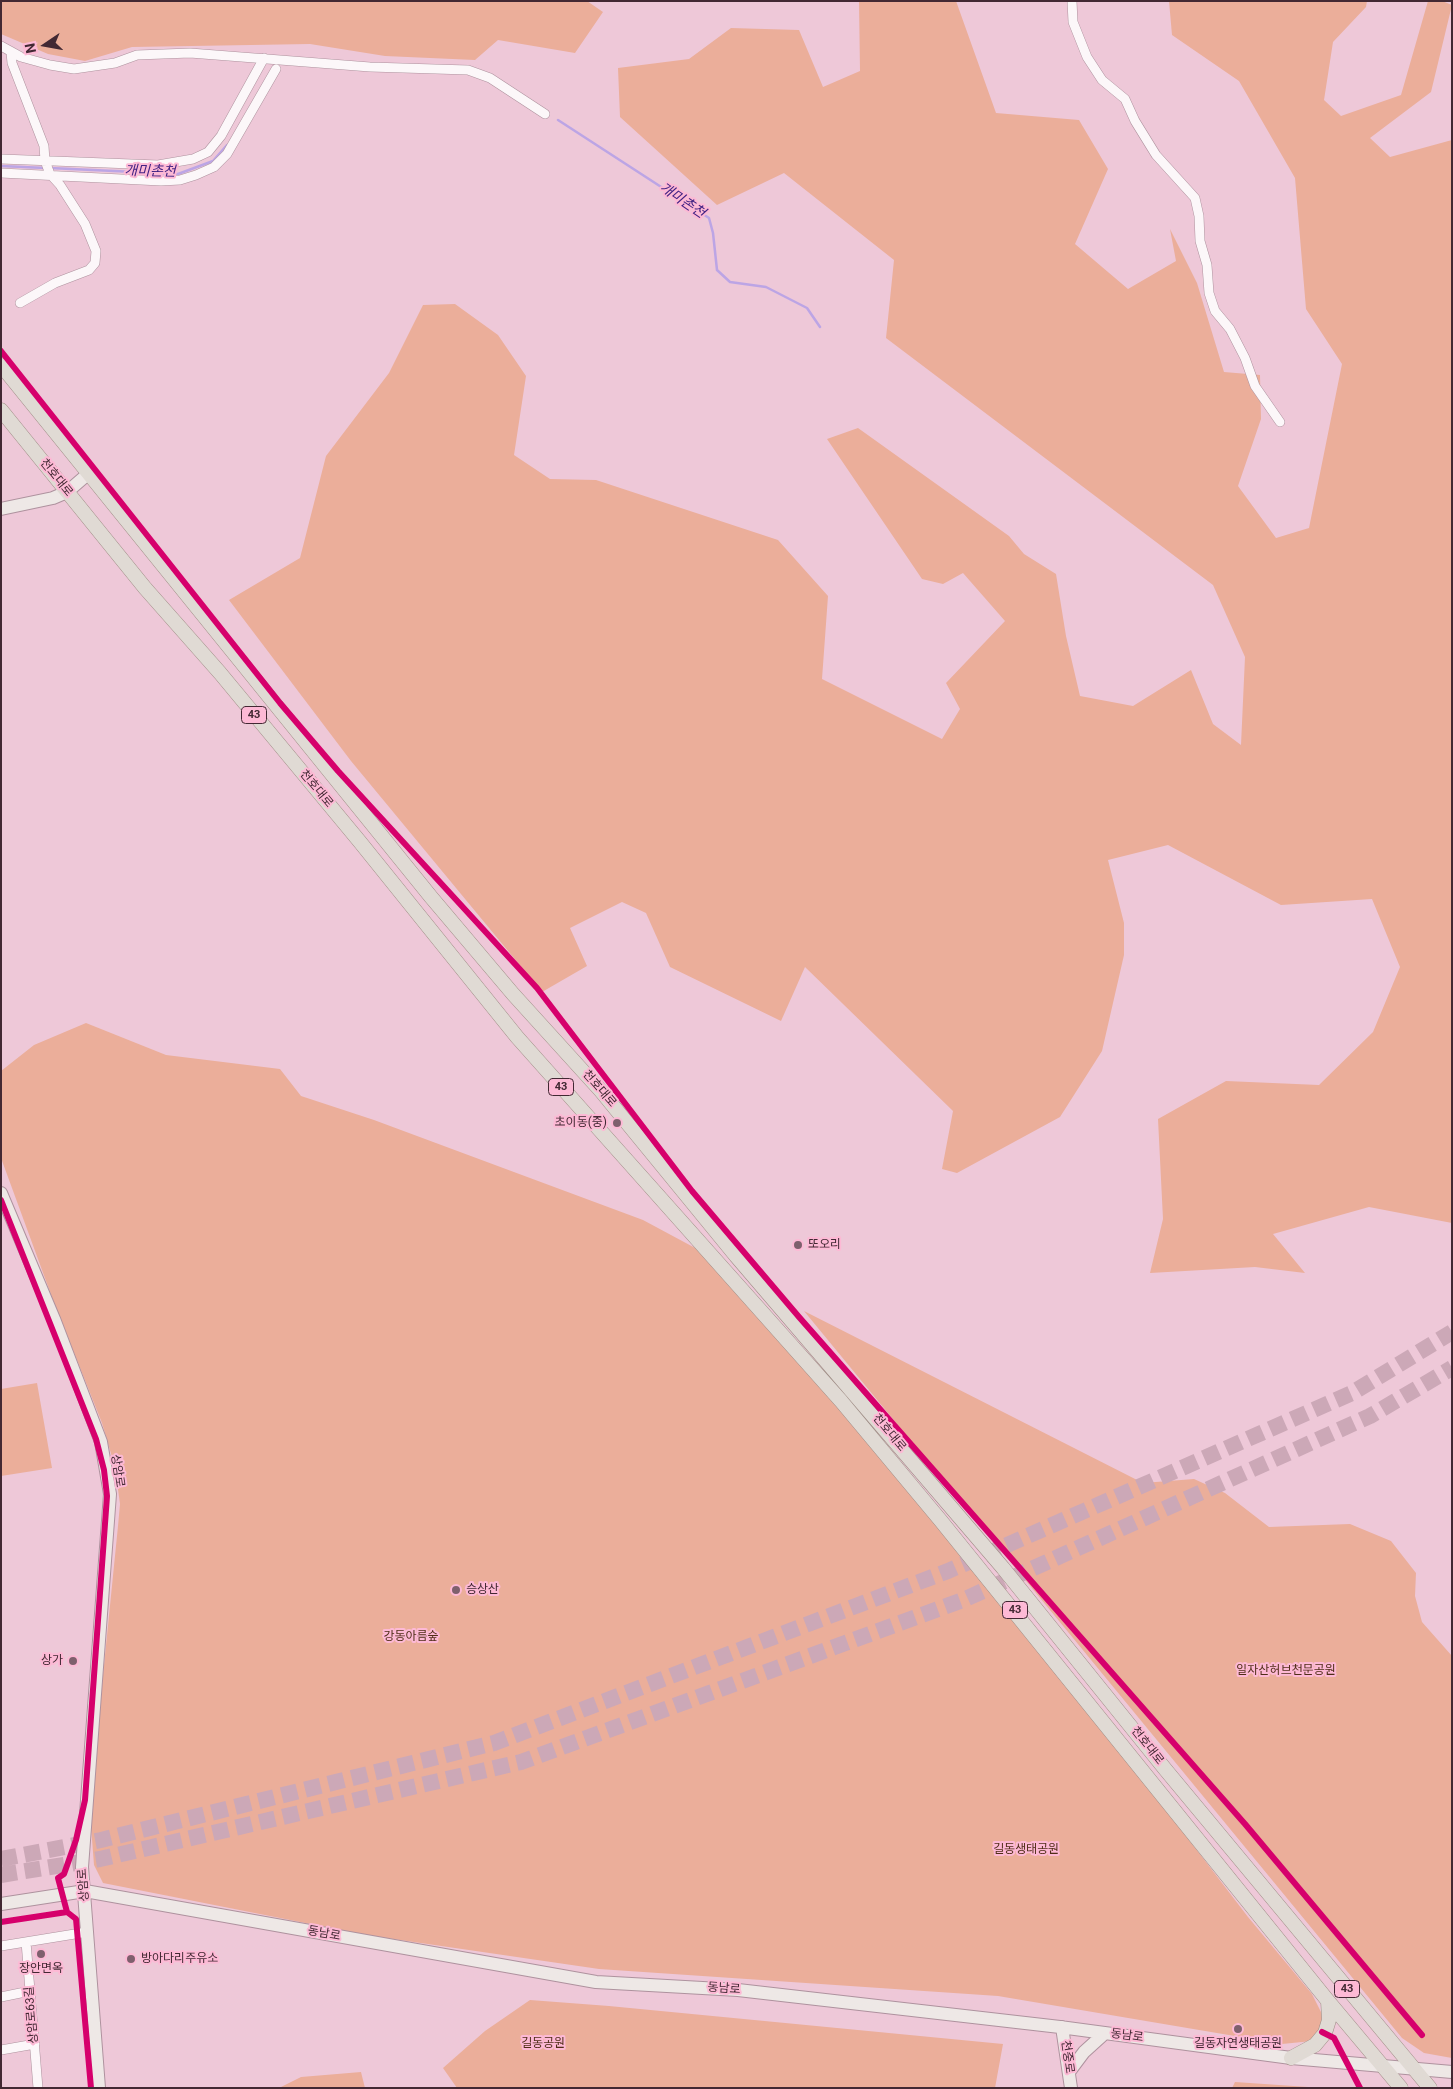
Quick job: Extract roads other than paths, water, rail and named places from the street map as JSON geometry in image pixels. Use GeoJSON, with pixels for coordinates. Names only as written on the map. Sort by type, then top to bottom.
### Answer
{"type":"FeatureCollection","features":[{"type":"Feature","properties":{"kind":"main road","name":"천호대로"},"geometry":{"type":"LineString","coordinates":[[1,365],[431,897],[513,994],[601,1091],[736,1256],[1003,1568],[1171,1776],[1430,2088]]}},
{"type":"Feature","properties":{"kind":"main road","name":"천호대로"},"geometry":{"type":"LineString","coordinates":[[1,410],[145,588],[220,673],[360,842],[517,1037],[841,1401],[941,1520],[1400,2088]]}},
{"type":"Feature","properties":{"kind":"main road"},"geometry":{"type":"LineString","coordinates":[[1,509],[53,498],[67,492],[89,473]]}},
{"type":"Feature","properties":{"kind":"main road","name":"상암로"},"geometry":{"type":"LineString","coordinates":[[1,1193],[82,1392],[100,1442],[107,1468],[110,1494],[82,1867],[99,2088]]}},
{"type":"Feature","properties":{"kind":"main road","name":"동남로"},"geometry":{"type":"LineString","coordinates":[[1,1904],[85,1891],[596,1982],[738,1990],[1062,2027],[1291,2058],[1452,2072]]}},
{"type":"Feature","properties":{"kind":"main road"},"geometry":{"type":"LineString","coordinates":[[1291,2058],[1315,2045],[1325,2033],[1329,2020],[1328,2001]]}},
{"type":"Feature","properties":{"kind":"main road","name":"천중로"},"geometry":{"type":"LineString","coordinates":[[1062,2027],[1071,2088]]}},
{"type":"Feature","properties":{"kind":"main road"},"geometry":{"type":"LineString","coordinates":[[1069,2072],[1084,2052],[1105,2033]]}},
{"type":"Feature","properties":{"kind":"street"},"geometry":{"type":"LineString","coordinates":[[1072,1],[1073,22],[1087,57],[1102,80],[1125,99],[1135,121],[1156,155],[1195,198],[1199,216],[1200,241],[1207,265],[1209,292],[1215,311],[1230,329],[1245,358],[1255,386],[1280,422]]}},
{"type":"Feature","properties":{"kind":"street"},"geometry":{"type":"LineString","coordinates":[[1,46],[11,52],[50,65],[74,68],[105,65],[137,55],[190,53],[370,67],[468,70],[490,78],[544,114]]}},
{"type":"Feature","properties":{"kind":"street"},"geometry":{"type":"LineString","coordinates":[[11,52],[12,63],[20,87],[44,146],[45,161],[50,174],[60,185],[85,224],[96,251],[95,263],[88,270],[55,283],[20,304]]}},
{"type":"Feature","properties":{"kind":"street"},"geometry":{"type":"LineString","coordinates":[[1,159],[158,165],[193,159],[208,152],[221,136],[264,58]]}},
{"type":"Feature","properties":{"kind":"street"},"geometry":{"type":"LineString","coordinates":[[1,173],[161,181],[180,180],[205,171],[214,167],[227,154],[276,69]]}},
{"type":"Feature","properties":{"kind":"street"},"geometry":{"type":"LineString","coordinates":[[1,1946],[87,1932]]}},
{"type":"Feature","properties":{"kind":"street","name":"상암로63길"},"geometry":{"type":"LineString","coordinates":[[26,1942],[38,2088]]}},
{"type":"Feature","properties":{"kind":"street"},"geometry":{"type":"LineString","coordinates":[[1,1997],[30,1992]]}},
{"type":"Feature","properties":{"kind":"street"},"geometry":{"type":"LineString","coordinates":[[1,2050],[35,2044]]}},
{"type":"Feature","properties":{"kind":"waterway","name":"개미촌천"},"geometry":{"type":"LineString","coordinates":[[558,120],[709,218],[713,233],[717,270],[730,282],[766,287],[807,308],[820,327]]}},
{"type":"Feature","properties":{"kind":"waterway","name":"개미촌천"},"geometry":{"type":"LineString","coordinates":[[50,168],[178,174],[213,161],[227,145]]}},
{"type":"Feature","properties":{"kind":"waterway","name":"개미촌천"},"geometry":{"type":"LineString","coordinates":[[1,166],[45,168]]}},
{"type":"Feature","properties":{"kind":"tunnel"},"geometry":{"type":"LineString","coordinates":[[1,1859],[101,1840],[494,1743],[948,1571],[1352,1393],[1452,1332]]}},
{"type":"Feature","properties":{"kind":"tunnel"},"geometry":{"type":"LineString","coordinates":[[1,1875],[100,1859],[521,1762],[963,1600],[1370,1416],[1452,1368]]}},
{"type":"Feature","properties":{"kind":"place","name":"초이동(중)"},"geometry":{"type":"Point","coordinates":[617,1123]}},
{"type":"Feature","properties":{"kind":"place","name":"또오리"},"geometry":{"type":"Point","coordinates":[798,1245]}},
{"type":"Feature","properties":{"kind":"place","name":"승상산"},"geometry":{"type":"Point","coordinates":[456,1590]}},
{"type":"Feature","properties":{"kind":"place","name":"상가"},"geometry":{"type":"Point","coordinates":[73,1661]}},
{"type":"Feature","properties":{"kind":"place","name":"장안면옥"},"geometry":{"type":"Point","coordinates":[41,1954]}},
{"type":"Feature","properties":{"kind":"place","name":"방아다리주유소"},"geometry":{"type":"Point","coordinates":[131,1959]}},
{"type":"Feature","properties":{"kind":"place","name":"길동자연생태공원"},"geometry":{"type":"Point","coordinates":[1238,2029]}},
{"type":"Feature","properties":{"kind":"park label","name":"강동아름숲"},"geometry":{"type":"Point","coordinates":[411,1637]}},
{"type":"Feature","properties":{"kind":"park label","name":"일자산허브천문공원"},"geometry":{"type":"Point","coordinates":[1286,1671]}},
{"type":"Feature","properties":{"kind":"park label","name":"길동생태공원"},"geometry":{"type":"Point","coordinates":[1026,1850]}},
{"type":"Feature","properties":{"kind":"park label","name":"길동공원"},"geometry":{"type":"Point","coordinates":[543,2044]}}]}
